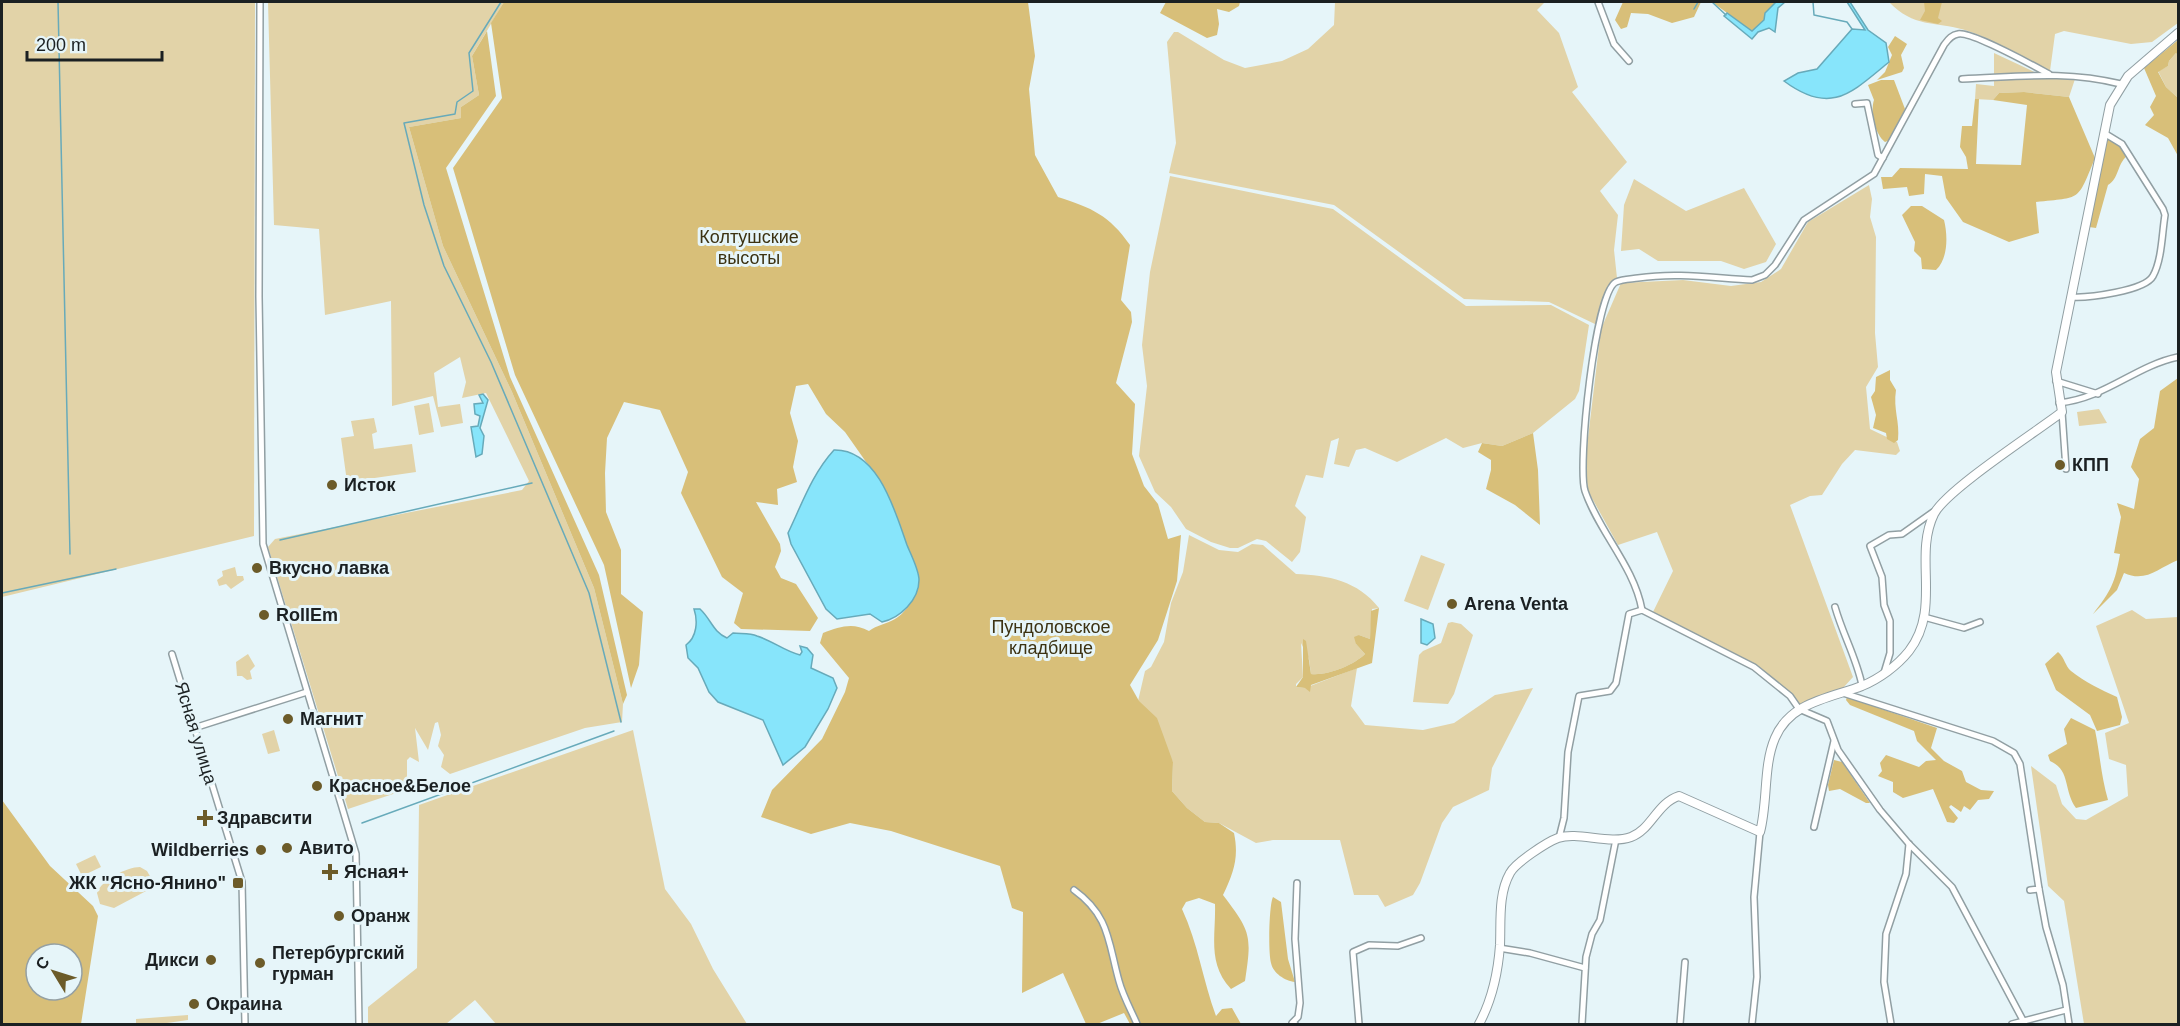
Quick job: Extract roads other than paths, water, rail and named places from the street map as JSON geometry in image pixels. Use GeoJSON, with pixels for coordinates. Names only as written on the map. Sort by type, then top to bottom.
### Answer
{"type":"FeatureCollection","features":[{"type":"Feature","properties":{"kind":"street"},"geometry":{"type":"LineString","coordinates":[[260,2],[259,297],[263,536],[271,575],[356,854],[359,1024]]}},
{"type":"Feature","properties":{"kind":"street"},"geometry":{"type":"LineString","coordinates":[[1598,2],[1614,44],[1629,61]]}},
{"type":"Feature","properties":{"kind":"street"},"geometry":{"type":"LineString","coordinates":[[2024,1023],[1962,902],[1938,871],[1909,844],[1880,810],[1839,750],[1827,721],[1799,709],[1790,696],[1755,667],[1642,610],[1623,559],[1585,490],[1582,463],[1583,432],[1596,339],[1608,290],[1617,281],[1665,275],[1752,280],[1765,275],[1804,220],[1869,179],[1883,158],[1944,45],[1956,34],[1963,33],[1989,44],[2049,74]]}},
{"type":"Feature","properties":{"kind":"street"},"geometry":{"type":"LineString","coordinates":[[2066,469],[2062,412],[2056,381],[2110,105],[2121,84],[2178,33]]}},
{"type":"Feature","properties":{"kind":"street"},"geometry":{"type":"LineString","coordinates":[[1962,79],[2049,74],[2076,75],[2121,84]]}},
{"type":"Feature","properties":{"kind":"street"},"geometry":{"type":"LineString","coordinates":[[1855,104],[1867,103],[1878,155],[1883,158]]}},
{"type":"Feature","properties":{"kind":"street"},"geometry":{"type":"LineString","coordinates":[[2072,297],[2097,295],[2146,284],[2153,277],[2156,268],[2165,215],[2163,209],[2122,144],[2104,133]]}},
{"type":"Feature","properties":{"kind":"street"},"geometry":{"type":"LineString","coordinates":[[2059,403],[2081,401],[2161,360],[2178,357]]}},
{"type":"Feature","properties":{"kind":"street"},"geometry":{"type":"LineString","coordinates":[[2056,381],[2098,394]]}},
{"type":"Feature","properties":{"kind":"street"},"geometry":{"type":"LineString","coordinates":[[1884,673],[1890,652],[1890,621],[1884,605],[1882,577],[1870,546],[1889,535],[1902,534],[1928,517],[2062,412]]}},
{"type":"Feature","properties":{"kind":"street"},"geometry":{"type":"LineString","coordinates":[[1752,1024],[1757,977],[1754,897],[1760,832],[1773,742],[1784,722],[1799,709],[1862,685],[1884,673],[1908,652],[1924,617],[1927,594],[1927,540],[1938,508]]}},
{"type":"Feature","properties":{"kind":"street"},"geometry":{"type":"LineString","coordinates":[[1835,606],[1844,639],[1854,656],[1862,685]]}},
{"type":"Feature","properties":{"kind":"street"},"geometry":{"type":"LineString","coordinates":[[1559,838],[1564,818],[1568,752],[1579,696],[1610,691],[1616,683],[1629,614],[1642,610]]}},
{"type":"Feature","properties":{"kind":"street"},"geometry":{"type":"LineString","coordinates":[[1924,617],[1964,628],[1980,622]]}},
{"type":"Feature","properties":{"kind":"street","name":"Ясная улица"},"geometry":{"type":"LineString","coordinates":[[172,654],[243,887],[244,1024]]}},
{"type":"Feature","properties":{"kind":"street"},"geometry":{"type":"LineString","coordinates":[[194,728],[307,692]]}},
{"type":"Feature","properties":{"kind":"street"},"geometry":{"type":"LineString","coordinates":[[1841,692],[1994,741],[2014,753],[2020,764],[2046,927],[2063,985],[2070,1024]]}},
{"type":"Feature","properties":{"kind":"street"},"geometry":{"type":"LineString","coordinates":[[1814,827],[1834,739]]}},
{"type":"Feature","properties":{"kind":"street"},"geometry":{"type":"LineString","coordinates":[[1479,1024],[1493,991],[1499,948],[1502,898],[1510,872],[1519,863],[1559,838],[1616,839],[1634,836],[1664,804],[1679,796],[1760,832]]}},
{"type":"Feature","properties":{"kind":"street"},"geometry":{"type":"LineString","coordinates":[[1582,1024],[1585,968],[1592,934],[1600,921],[1616,839]]}},
{"type":"Feature","properties":{"kind":"street"},"geometry":{"type":"LineString","coordinates":[[1891,1024],[1884,982],[1887,934],[1905,874],[1909,844]]}},
{"type":"Feature","properties":{"kind":"street"},"geometry":{"type":"LineString","coordinates":[[1295,1024],[1292,1023],[1298,1017],[1300,1003],[1295,939],[1298,884]]}},
{"type":"Feature","properties":{"kind":"street"},"geometry":{"type":"LineString","coordinates":[[2030,890],[2039,889]]}},
{"type":"Feature","properties":{"kind":"street"},"geometry":{"type":"LineString","coordinates":[[1074,890],[1086,898],[1108,931],[1118,979],[1137,1024]]}},
{"type":"Feature","properties":{"kind":"street"},"geometry":{"type":"LineString","coordinates":[[1359,1024],[1353,952],[1369,945],[1398,946],[1421,938]]}},
{"type":"Feature","properties":{"kind":"street"},"geometry":{"type":"LineString","coordinates":[[1499,948],[1530,953],[1585,968]]}},
{"type":"Feature","properties":{"kind":"street"},"geometry":{"type":"LineString","coordinates":[[1680,1024],[1685,962]]}},
{"type":"Feature","properties":{"kind":"street"},"geometry":{"type":"LineString","coordinates":[[2012,1024],[2024,1023],[2066,1010]]}},
{"type":"Feature","properties":{"kind":"water"},"geometry":{"type":"Polygon","coordinates":[[[1776,2],[1785,2],[1778,8],[1775,32],[1769,28],[1758,32],[1752,39],[1724,16],[1727,13],[1752,31],[1764,20],[1765,13],[1776,2]]]}},
{"type":"Feature","properties":{"kind":"water"},"geometry":{"type":"Polygon","coordinates":[[[1847,2],[1850,2],[1868,30],[1886,43],[1889,62],[1863,83],[1840,96],[1828,99],[1800,92],[1784,81],[1798,73],[1817,69],[1852,29],[1865,30],[1847,2]]]}},
{"type":"Feature","properties":{"kind":"water"},"geometry":{"type":"Polygon","coordinates":[[[483,394],[488,400],[480,428],[484,436],[482,454],[476,457],[471,427],[478,426],[480,416],[475,414],[474,404],[483,403],[479,395],[483,394]]]}},
{"type":"Feature","properties":{"kind":"water"},"geometry":{"type":"Polygon","coordinates":[[[834,450],[849,452],[862,460],[882,484],[918,572],[918,587],[912,601],[902,612],[889,620],[882,622],[870,614],[837,619],[826,609],[791,544],[788,533],[803,500],[813,479],[834,450]]]}},
{"type":"Feature","properties":{"kind":"water"},"geometry":{"type":"Polygon","coordinates":[[[694,609],[700,609],[715,629],[727,638],[733,633],[754,635],[800,655],[802,652],[800,646],[807,648],[813,655],[811,668],[833,678],[837,688],[828,709],[805,747],[783,765],[763,720],[718,702],[709,692],[698,668],[688,658],[686,645],[690,642],[696,628],[694,609]]]}},
{"type":"Feature","properties":{"kind":"water"},"geometry":{"type":"Polygon","coordinates":[[[1421,619],[1433,624],[1435,638],[1427,645],[1421,643],[1421,619]]]}},
{"type":"Feature","properties":{"kind":"waterway"},"geometry":{"type":"LineString","coordinates":[[58,2],[70,554]]}},
{"type":"Feature","properties":{"kind":"waterway"},"geometry":{"type":"LineString","coordinates":[[501,2],[469,53],[473,91],[457,102],[455,114],[404,123],[424,205],[444,266],[491,362],[589,593],[621,722]]}},
{"type":"Feature","properties":{"kind":"waterway"},"geometry":{"type":"LineString","coordinates":[[1694,9],[1698,2]]}},
{"type":"Feature","properties":{"kind":"waterway"},"geometry":{"type":"LineString","coordinates":[[1712,2],[1726,15]]}},
{"type":"Feature","properties":{"kind":"waterway"},"geometry":{"type":"LineString","coordinates":[[1813,2],[1814,15],[1847,22],[1852,29]]}},
{"type":"Feature","properties":{"kind":"waterway"},"geometry":{"type":"LineString","coordinates":[[280,540],[532,483]]}},
{"type":"Feature","properties":{"kind":"waterway"},"geometry":{"type":"LineString","coordinates":[[2,593],[116,569]]}},
{"type":"Feature","properties":{"kind":"waterway"},"geometry":{"type":"LineString","coordinates":[[362,823],[614,731]]}},
{"type":"Feature","properties":{"kind":"place","name":"КПП"},"geometry":{"type":"Point","coordinates":[2060,465]}},
{"type":"Feature","properties":{"kind":"place","name":"Исток"},"geometry":{"type":"Point","coordinates":[332,485]}},
{"type":"Feature","properties":{"kind":"place","name":"Вкусно лавка"},"geometry":{"type":"Point","coordinates":[257,568]}},
{"type":"Feature","properties":{"kind":"place","name":"Arena Venta"},"geometry":{"type":"Point","coordinates":[1452,604]}},
{"type":"Feature","properties":{"kind":"place","name":"RollEm"},"geometry":{"type":"Point","coordinates":[264,615]}},
{"type":"Feature","properties":{"kind":"place","name":"Магнит"},"geometry":{"type":"Point","coordinates":[288,719]}},
{"type":"Feature","properties":{"kind":"place","name":"Красное&Белое"},"geometry":{"type":"Point","coordinates":[317,786]}},
{"type":"Feature","properties":{"kind":"place","name":"Здравсити"},"geometry":{"type":"Point","coordinates":[205,818]}},
{"type":"Feature","properties":{"kind":"place","name":"Авито"},"geometry":{"type":"Point","coordinates":[287,848]}},
{"type":"Feature","properties":{"kind":"place","name":"Wildberries"},"geometry":{"type":"Point","coordinates":[261,850]}},
{"type":"Feature","properties":{"kind":"place","name":"Ясная+"},"geometry":{"type":"Point","coordinates":[330,872]}},
{"type":"Feature","properties":{"kind":"place","name":"ЖК \"Ясно-Янино\""},"geometry":{"type":"Point","coordinates":[238,883]}},
{"type":"Feature","properties":{"kind":"place","name":"Оранж"},"geometry":{"type":"Point","coordinates":[339,916]}},
{"type":"Feature","properties":{"kind":"place","name":"Дикси"},"geometry":{"type":"Point","coordinates":[211,960]}},
{"type":"Feature","properties":{"kind":"place","name":"Петербургский гурман"},"geometry":{"type":"Point","coordinates":[260,963]}},
{"type":"Feature","properties":{"kind":"place","name":"Окраина"},"geometry":{"type":"Point","coordinates":[194,1004]}},
{"type":"Feature","properties":{"kind":"park label","name":"Колтушские высоты"},"geometry":{"type":"Point","coordinates":[749,247]}},
{"type":"Feature","properties":{"kind":"park label","name":"Пундоловское кладбище"},"geometry":{"type":"Point","coordinates":[1051,637]}}]}
